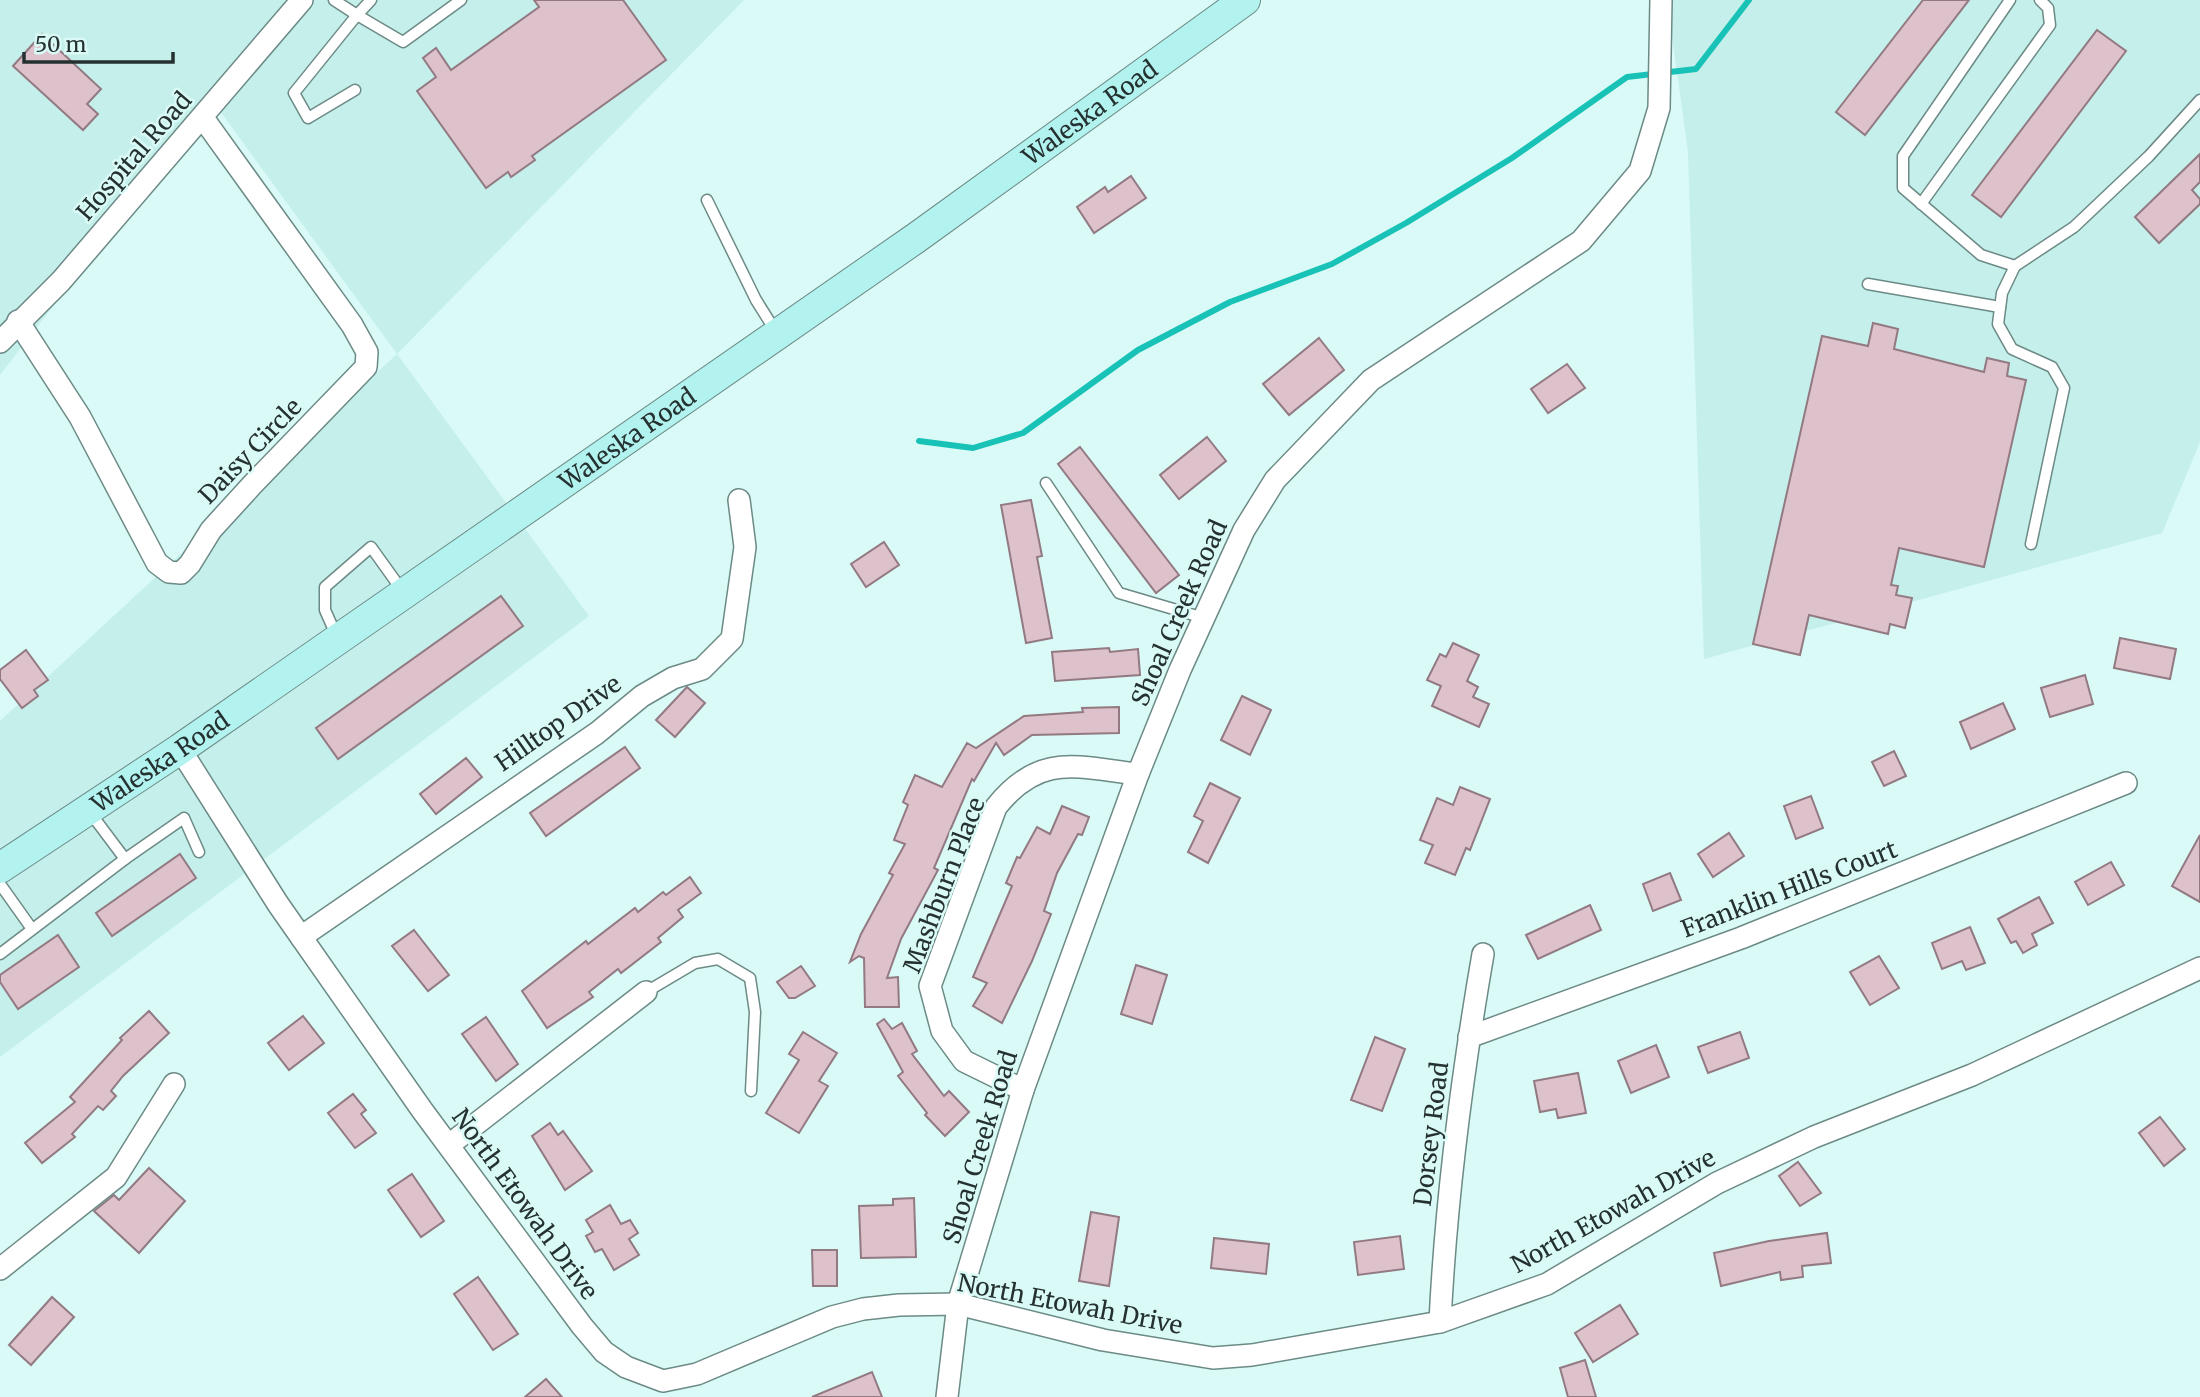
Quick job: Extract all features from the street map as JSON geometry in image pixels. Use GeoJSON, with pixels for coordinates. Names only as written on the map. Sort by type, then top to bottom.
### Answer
{"type":"FeatureCollection","features":[{"type":"Feature","properties":{"kind":"main road","name":"Waleska Road"},"geometry":{"type":"LineString","coordinates":[[0,868],[180,749],[778,334],[1245,0]]}},
{"type":"Feature","properties":{"kind":"street","name":"Hospital Road"},"geometry":{"type":"LineString","coordinates":[[0,342],[18,321],[61,281],[302,0]]}},
{"type":"Feature","properties":{"kind":"street","name":"Shoal Creek Road"},"geometry":{"type":"LineString","coordinates":[[947,1397],[958,1304],[1023,1090],[1138,774],[1244,530],[1275,480],[1371,380],[1581,241],[1640,171],[1659,108],[1661,0]]}},
{"type":"Feature","properties":{"kind":"street","name":"Daisy Circle"},"geometry":{"type":"LineString","coordinates":[[18,321],[80,416],[157,563],[169,572],[181,573],[190,564],[211,530],[366,367],[366,352],[352,325],[203,118]]}},
{"type":"Feature","properties":{"kind":"street","name":"Hilltop Drive"},"geometry":{"type":"LineString","coordinates":[[301,937],[597,733],[642,696],[673,678],[702,669],[732,639],[745,547],[739,500]]}},
{"type":"Feature","properties":{"kind":"street","name":"North Etowah Drive"},"geometry":{"type":"LineString","coordinates":[[180,749],[301,937],[582,1326],[604,1352],[645,1376],[663,1381],[679,1380],[832,1317],[863,1309],[958,1304],[1103,1340],[1213,1358],[1288,1349],[1440,1322],[1547,1284],[1717,1183],[1814,1137],[1972,1075],[2200,968]]}},
{"type":"Feature","properties":{"kind":"street","name":"Mashburn Place"},"geometry":{"type":"LineString","coordinates":[[1023,1090],[964,1061],[942,1031],[930,986],[996,807],[1014,785],[1041,771],[1063,765],[1138,774]]}},
{"type":"Feature","properties":{"kind":"street","name":"Franklin Hills Court"},"geometry":{"type":"LineString","coordinates":[[1469,1037],[1741,938],[2126,783]]}},
{"type":"Feature","properties":{"kind":"street","name":"Dorsey Road"},"geometry":{"type":"LineString","coordinates":[[1440,1322],[1443,1253],[1469,1037],[1483,954]]}},
{"type":"Feature","properties":{"kind":"street"},"geometry":{"type":"LineString","coordinates":[[449,1145],[646,992]]}},
{"type":"Feature","properties":{"kind":"street"},"geometry":{"type":"LineString","coordinates":[[0,1269],[116,1177],[174,1084]]}},
{"type":"Feature","properties":{"kind":"lane"},"geometry":{"type":"LineString","coordinates":[[334,0],[403,42],[461,0]]}},
{"type":"Feature","properties":{"kind":"lane"},"geometry":{"type":"LineString","coordinates":[[355,90],[308,118],[294,93],[371,0]]}},
{"type":"Feature","properties":{"kind":"lane"},"geometry":{"type":"LineString","coordinates":[[2010,0],[1903,156],[1903,188],[1981,255],[2015,266]]}},
{"type":"Feature","properties":{"kind":"lane"},"geometry":{"type":"LineString","coordinates":[[1922,204],[2050,25],[2048,8],[2040,0]]}},
{"type":"Feature","properties":{"kind":"lane"},"geometry":{"type":"LineString","coordinates":[[2031,544],[2064,388],[2052,367],[2012,349],[1998,324],[2002,293],[2015,266],[2074,226],[2149,156],[2200,100]]}},
{"type":"Feature","properties":{"kind":"lane"},"geometry":{"type":"LineString","coordinates":[[707,200],[756,300],[778,334]]}},
{"type":"Feature","properties":{"kind":"lane"},"geometry":{"type":"LineString","coordinates":[[1868,284],[2000,307]]}},
{"type":"Feature","properties":{"kind":"lane"},"geometry":{"type":"LineString","coordinates":[[1046,483],[1119,593],[1204,618]]}},
{"type":"Feature","properties":{"kind":"lane"},"geometry":{"type":"LineString","coordinates":[[338,640],[325,610],[326,587],[371,547],[404,594]]}},
{"type":"Feature","properties":{"kind":"lane"},"geometry":{"type":"LineString","coordinates":[[87,809],[125,859]]}},
{"type":"Feature","properties":{"kind":"lane"},"geometry":{"type":"LineString","coordinates":[[0,954],[184,818],[199,852]]}},
{"type":"Feature","properties":{"kind":"lane"},"geometry":{"type":"LineString","coordinates":[[0,884],[32,929]]}},
{"type":"Feature","properties":{"kind":"lane"},"geometry":{"type":"LineString","coordinates":[[646,992],[695,963],[718,960],[750,978],[755,1012],[751,1091]]}},
{"type":"Feature","properties":{"kind":"shaded area"},"geometry":{"type":"Polygon","coordinates":[[[0,0],[744,0],[397,354],[212,100],[0,375],[0,0]]]}},
{"type":"Feature","properties":{"kind":"shaded area"},"geometry":{"type":"Polygon","coordinates":[[[1667,0],[2200,0],[2200,442],[2162,533],[1704,659],[1688,152],[1667,0]]]}},
{"type":"Feature","properties":{"kind":"shaded area"},"geometry":{"type":"Polygon","coordinates":[[[397,354],[589,616],[0,1057],[0,721],[397,354]]]}},
{"type":"Feature","properties":{"kind":"building"},"geometry":{"type":"Polygon","coordinates":[[[534,0],[623,0],[666,60],[532,156],[535,160],[511,177],[508,172],[486,188],[417,91],[436,77],[423,58],[436,48],[451,70],[539,7],[534,0]]]}},
{"type":"Feature","properties":{"kind":"building"},"geometry":{"type":"Polygon","coordinates":[[[1923,0],[1969,0],[1865,135],[1836,112],[1923,0]]]}},
{"type":"Feature","properties":{"kind":"building"},"geometry":{"type":"Polygon","coordinates":[[[2097,30],[2126,51],[2001,217],[1972,195],[2097,30]]]}},
{"type":"Feature","properties":{"kind":"building"},"geometry":{"type":"Polygon","coordinates":[[[42,34],[101,89],[87,104],[98,114],[83,130],[13,66],[42,34]]]}},
{"type":"Feature","properties":{"kind":"building"},"geometry":{"type":"Polygon","coordinates":[[[2200,154],[2200,182],[2192,190],[2200,199],[2200,204],[2159,243],[2135,217],[2200,154]]]}},
{"type":"Feature","properties":{"kind":"building"},"geometry":{"type":"Polygon","coordinates":[[[1131,176],[1146,198],[1094,233],[1077,207],[1105,187],[1108,192],[1131,176]]]}},
{"type":"Feature","properties":{"kind":"building"},"geometry":{"type":"Polygon","coordinates":[[[1873,323],[1898,329],[1894,349],[1984,372],[1987,358],[2009,363],[2007,376],[2026,380],[1984,567],[1899,548],[1891,585],[1898,586],[1896,595],[1912,598],[1905,628],[1890,624],[1888,634],[1809,615],[1800,655],[1753,644],[1822,336],[1868,346],[1873,323]]]}},
{"type":"Feature","properties":{"kind":"building"},"geometry":{"type":"Polygon","coordinates":[[[1319,338],[1344,370],[1289,415],[1263,384],[1319,338]]]}},
{"type":"Feature","properties":{"kind":"building"},"geometry":{"type":"Polygon","coordinates":[[[1567,364],[1585,388],[1548,413],[1531,389],[1567,364]]]}},
{"type":"Feature","properties":{"kind":"building"},"geometry":{"type":"Polygon","coordinates":[[[1207,437],[1226,461],[1179,499],[1160,475],[1207,437]]]}},
{"type":"Feature","properties":{"kind":"building"},"geometry":{"type":"Polygon","coordinates":[[[1080,447],[1179,575],[1156,593],[1058,464],[1080,447]]]}},
{"type":"Feature","properties":{"kind":"building"},"geometry":{"type":"Polygon","coordinates":[[[1031,500],[1042,556],[1037,557],[1052,638],[1026,643],[1001,505],[1031,500]]]}},
{"type":"Feature","properties":{"kind":"building"},"geometry":{"type":"Polygon","coordinates":[[[884,542],[899,565],[866,587],[851,564],[884,542]]]}},
{"type":"Feature","properties":{"kind":"building"},"geometry":{"type":"Polygon","coordinates":[[[501,596],[523,626],[338,759],[316,728],[501,596]]]}},
{"type":"Feature","properties":{"kind":"building"},"geometry":{"type":"Polygon","coordinates":[[[2120,638],[2176,649],[2170,679],[2114,668],[2120,638]]]}},
{"type":"Feature","properties":{"kind":"building"},"geometry":{"type":"Polygon","coordinates":[[[1453,643],[1479,655],[1467,681],[1478,687],[1473,697],[1489,704],[1479,727],[1432,706],[1441,686],[1427,680],[1440,654],[1446,657],[1453,643]]]}},
{"type":"Feature","properties":{"kind":"building"},"geometry":{"type":"Polygon","coordinates":[[[1109,648],[1110,652],[1138,649],[1140,675],[1055,681],[1052,652],[1109,648]]]}},
{"type":"Feature","properties":{"kind":"building"},"geometry":{"type":"Polygon","coordinates":[[[26,650],[48,680],[34,690],[38,696],[22,708],[0,679],[0,670],[26,650]]]}},
{"type":"Feature","properties":{"kind":"building"},"geometry":{"type":"Polygon","coordinates":[[[2085,675],[2093,704],[2050,717],[2041,688],[2085,675]]]}},
{"type":"Feature","properties":{"kind":"building"},"geometry":{"type":"Polygon","coordinates":[[[687,687],[705,703],[675,737],[656,720],[687,687]]]}},
{"type":"Feature","properties":{"kind":"building"},"geometry":{"type":"Polygon","coordinates":[[[1242,696],[1271,710],[1250,755],[1221,740],[1242,696]]]}},
{"type":"Feature","properties":{"kind":"building"},"geometry":{"type":"Polygon","coordinates":[[[2003,703],[2015,729],[1971,749],[1960,722],[2003,703]]]}},
{"type":"Feature","properties":{"kind":"building"},"geometry":{"type":"Polygon","coordinates":[[[1119,707],[1119,733],[1032,735],[1004,755],[996,743],[974,781],[972,779],[934,868],[938,870],[901,939],[887,978],[898,977],[899,1007],[865,1007],[864,958],[859,956],[850,962],[861,934],[893,875],[889,873],[905,844],[894,840],[908,805],[903,802],[915,775],[942,787],[967,743],[976,748],[1024,716],[1083,712],[1082,708],[1119,707]]]}},
{"type":"Feature","properties":{"kind":"building"},"geometry":{"type":"Polygon","coordinates":[[[625,747],[640,768],[546,836],[530,813],[625,747]]]}},
{"type":"Feature","properties":{"kind":"building"},"geometry":{"type":"Polygon","coordinates":[[[1894,751],[1906,776],[1884,786],[1872,762],[1894,751]]]}},
{"type":"Feature","properties":{"kind":"building"},"geometry":{"type":"Polygon","coordinates":[[[466,758],[482,777],[436,814],[420,794],[466,758]]]}},
{"type":"Feature","properties":{"kind":"building"},"geometry":{"type":"Polygon","coordinates":[[[1210,783],[1240,798],[1208,863],[1188,852],[1203,821],[1194,816],[1210,783]]]}},
{"type":"Feature","properties":{"kind":"building"},"geometry":{"type":"Polygon","coordinates":[[[1460,787],[1490,799],[1470,850],[1466,848],[1455,875],[1425,863],[1433,845],[1420,840],[1437,798],[1453,805],[1460,787]]]}},
{"type":"Feature","properties":{"kind":"building"},"geometry":{"type":"Polygon","coordinates":[[[1811,796],[1823,828],[1796,839],[1784,806],[1811,796]]]}},
{"type":"Feature","properties":{"kind":"building"},"geometry":{"type":"Polygon","coordinates":[[[1062,806],[1089,817],[1082,835],[1078,834],[1057,873],[1044,911],[1051,914],[1002,1023],[973,1006],[987,983],[973,977],[1012,886],[1006,883],[1017,857],[1020,858],[1037,827],[1050,834],[1062,806]]]}},
{"type":"Feature","properties":{"kind":"building"},"geometry":{"type":"Polygon","coordinates":[[[1729,833],[1744,856],[1713,877],[1698,854],[1729,833]]]}},
{"type":"Feature","properties":{"kind":"building"},"geometry":{"type":"Polygon","coordinates":[[[2200,835],[2200,902],[2172,886],[2200,835]]]}},
{"type":"Feature","properties":{"kind":"building"},"geometry":{"type":"Polygon","coordinates":[[[180,854],[196,878],[112,936],[96,913],[180,854]]]}},
{"type":"Feature","properties":{"kind":"building"},"geometry":{"type":"Polygon","coordinates":[[[2111,862],[2124,885],[2088,905],[2075,882],[2111,862]]]}},
{"type":"Feature","properties":{"kind":"building"},"geometry":{"type":"Polygon","coordinates":[[[1670,873],[1681,900],[1653,911],[1643,884],[1670,873]]]}},
{"type":"Feature","properties":{"kind":"building"},"geometry":{"type":"Polygon","coordinates":[[[690,877],[701,893],[678,910],[683,917],[658,938],[661,942],[621,973],[618,969],[589,992],[593,997],[547,1028],[522,991],[586,941],[588,944],[635,908],[638,912],[663,892],[666,895],[690,877]]]}},
{"type":"Feature","properties":{"kind":"building"},"geometry":{"type":"Polygon","coordinates":[[[2039,897],[2053,923],[2032,934],[2037,945],[2023,953],[2016,941],[2011,943],[1998,919],[2039,897]]]}},
{"type":"Feature","properties":{"kind":"building"},"geometry":{"type":"Polygon","coordinates":[[[1590,905],[1601,930],[1538,959],[1526,935],[1590,905]]]}},
{"type":"Feature","properties":{"kind":"building"},"geometry":{"type":"Polygon","coordinates":[[[1970,927],[1985,963],[1966,970],[1962,961],[1942,969],[1932,943],[1970,927]]]}},
{"type":"Feature","properties":{"kind":"building"},"geometry":{"type":"Polygon","coordinates":[[[414,930],[449,975],[428,991],[392,946],[414,930]]]}},
{"type":"Feature","properties":{"kind":"building"},"geometry":{"type":"Polygon","coordinates":[[[58,935],[79,967],[18,1009],[0,982],[0,975],[58,935]]]}},
{"type":"Feature","properties":{"kind":"building"},"geometry":{"type":"Polygon","coordinates":[[[1879,956],[1899,988],[1870,1005],[1850,972],[1879,956]]]}},
{"type":"Feature","properties":{"kind":"building"},"geometry":{"type":"Polygon","coordinates":[[[1136,965],[1167,975],[1152,1024],[1121,1014],[1136,965]]]}},
{"type":"Feature","properties":{"kind":"building"},"geometry":{"type":"Polygon","coordinates":[[[801,966],[815,986],[795,998],[789,998],[777,982],[801,966]]]}},
{"type":"Feature","properties":{"kind":"building"},"geometry":{"type":"Polygon","coordinates":[[[149,1011],[169,1033],[123,1076],[111,1091],[116,1096],[103,1110],[98,1106],[72,1134],[75,1137],[42,1163],[25,1143],[75,1102],[70,1097],[122,1040],[120,1038],[149,1011]]]}},
{"type":"Feature","properties":{"kind":"building"},"geometry":{"type":"Polygon","coordinates":[[[303,1016],[324,1043],[289,1070],[268,1043],[303,1016]]]}},
{"type":"Feature","properties":{"kind":"building"},"geometry":{"type":"Polygon","coordinates":[[[486,1017],[518,1064],[496,1081],[462,1034],[486,1017]]]}},
{"type":"Feature","properties":{"kind":"building"},"geometry":{"type":"Polygon","coordinates":[[[884,1019],[892,1029],[902,1023],[917,1051],[912,1054],[944,1096],[949,1091],[969,1112],[945,1136],[925,1115],[927,1113],[898,1076],[903,1072],[877,1024],[884,1019]]]}},
{"type":"Feature","properties":{"kind":"building"},"geometry":{"type":"Polygon","coordinates":[[[803,1032],[837,1053],[819,1081],[828,1086],[799,1133],[766,1113],[799,1060],[789,1054],[803,1032]]]}},
{"type":"Feature","properties":{"kind":"building"},"geometry":{"type":"Polygon","coordinates":[[[1740,1032],[1749,1058],[1708,1073],[1698,1047],[1740,1032]]]}},
{"type":"Feature","properties":{"kind":"building"},"geometry":{"type":"Polygon","coordinates":[[[1375,1037],[1405,1049],[1382,1111],[1351,1100],[1375,1037]]]}},
{"type":"Feature","properties":{"kind":"building"},"geometry":{"type":"Polygon","coordinates":[[[1656,1045],[1669,1077],[1631,1093],[1618,1061],[1656,1045]]]}},
{"type":"Feature","properties":{"kind":"building"},"geometry":{"type":"Polygon","coordinates":[[[1578,1073],[1586,1113],[1558,1118],[1556,1109],[1540,1112],[1534,1081],[1578,1073]]]}},
{"type":"Feature","properties":{"kind":"building"},"geometry":{"type":"Polygon","coordinates":[[[353,1094],[366,1110],[361,1114],[376,1133],[355,1148],[328,1113],[353,1094]]]}},
{"type":"Feature","properties":{"kind":"building"},"geometry":{"type":"Polygon","coordinates":[[[2160,1117],[2185,1149],[2164,1166],[2139,1133],[2160,1117]]]}},
{"type":"Feature","properties":{"kind":"building"},"geometry":{"type":"Polygon","coordinates":[[[550,1123],[558,1135],[563,1131],[592,1171],[565,1190],[532,1136],[550,1123]]]}},
{"type":"Feature","properties":{"kind":"building"},"geometry":{"type":"Polygon","coordinates":[[[1798,1162],[1821,1193],[1800,1206],[1779,1176],[1798,1162]]]}},
{"type":"Feature","properties":{"kind":"building"},"geometry":{"type":"Polygon","coordinates":[[[149,1168],[185,1201],[139,1253],[94,1211],[114,1195],[119,1200],[149,1168]]]}},
{"type":"Feature","properties":{"kind":"building"},"geometry":{"type":"Polygon","coordinates":[[[412,1174],[444,1221],[421,1237],[388,1190],[412,1174]]]}},
{"type":"Feature","properties":{"kind":"building"},"geometry":{"type":"Polygon","coordinates":[[[914,1198],[916,1257],[861,1258],[859,1206],[893,1205],[893,1199],[914,1198]]]}},
{"type":"Feature","properties":{"kind":"building"},"geometry":{"type":"Polygon","coordinates":[[[610,1205],[621,1224],[630,1220],[638,1233],[629,1239],[639,1255],[614,1270],[602,1249],[595,1252],[586,1236],[593,1232],[586,1220],[610,1205]]]}},
{"type":"Feature","properties":{"kind":"building"},"geometry":{"type":"Polygon","coordinates":[[[1091,1212],[1119,1217],[1109,1286],[1079,1281],[1091,1212]]]}},
{"type":"Feature","properties":{"kind":"building"},"geometry":{"type":"Polygon","coordinates":[[[1827,1233],[1831,1263],[1802,1266],[1803,1277],[1781,1280],[1780,1272],[1721,1286],[1714,1253],[1769,1241],[1827,1233]]]}},
{"type":"Feature","properties":{"kind":"building"},"geometry":{"type":"Polygon","coordinates":[[[1400,1236],[1404,1269],[1358,1275],[1354,1242],[1400,1236]]]}},
{"type":"Feature","properties":{"kind":"building"},"geometry":{"type":"Polygon","coordinates":[[[1214,1238],[1269,1244],[1266,1274],[1211,1268],[1214,1238]]]}},
{"type":"Feature","properties":{"kind":"building"},"geometry":{"type":"Polygon","coordinates":[[[812,1250],[837,1250],[837,1286],[813,1286],[812,1250]]]}},
{"type":"Feature","properties":{"kind":"building"},"geometry":{"type":"Polygon","coordinates":[[[478,1277],[518,1334],[493,1350],[454,1294],[478,1277]]]}},
{"type":"Feature","properties":{"kind":"building"},"geometry":{"type":"Polygon","coordinates":[[[52,1297],[74,1317],[31,1365],[9,1345],[52,1297]]]}},
{"type":"Feature","properties":{"kind":"building"},"geometry":{"type":"Polygon","coordinates":[[[1620,1305],[1638,1334],[1593,1362],[1575,1333],[1620,1305]]]}},
{"type":"Feature","properties":{"kind":"building"},"geometry":{"type":"Polygon","coordinates":[[[1585,1360],[1596,1397],[1568,1397],[1560,1368],[1585,1360]]]}},
{"type":"Feature","properties":{"kind":"building"},"geometry":{"type":"Polygon","coordinates":[[[872,1372],[882,1397],[812,1397],[872,1372]]]}},
{"type":"Feature","properties":{"kind":"building"},"geometry":{"type":"Polygon","coordinates":[[[546,1379],[562,1397],[525,1397],[546,1379]]]}},
{"type":"Feature","properties":{"kind":"waterway"},"geometry":{"type":"LineString","coordinates":[[919,441],[973,448],[1023,433],[1138,350],[1230,302],[1332,264],[1406,223],[1512,158],[1627,77],[1696,69],[1749,0]]}}]}
